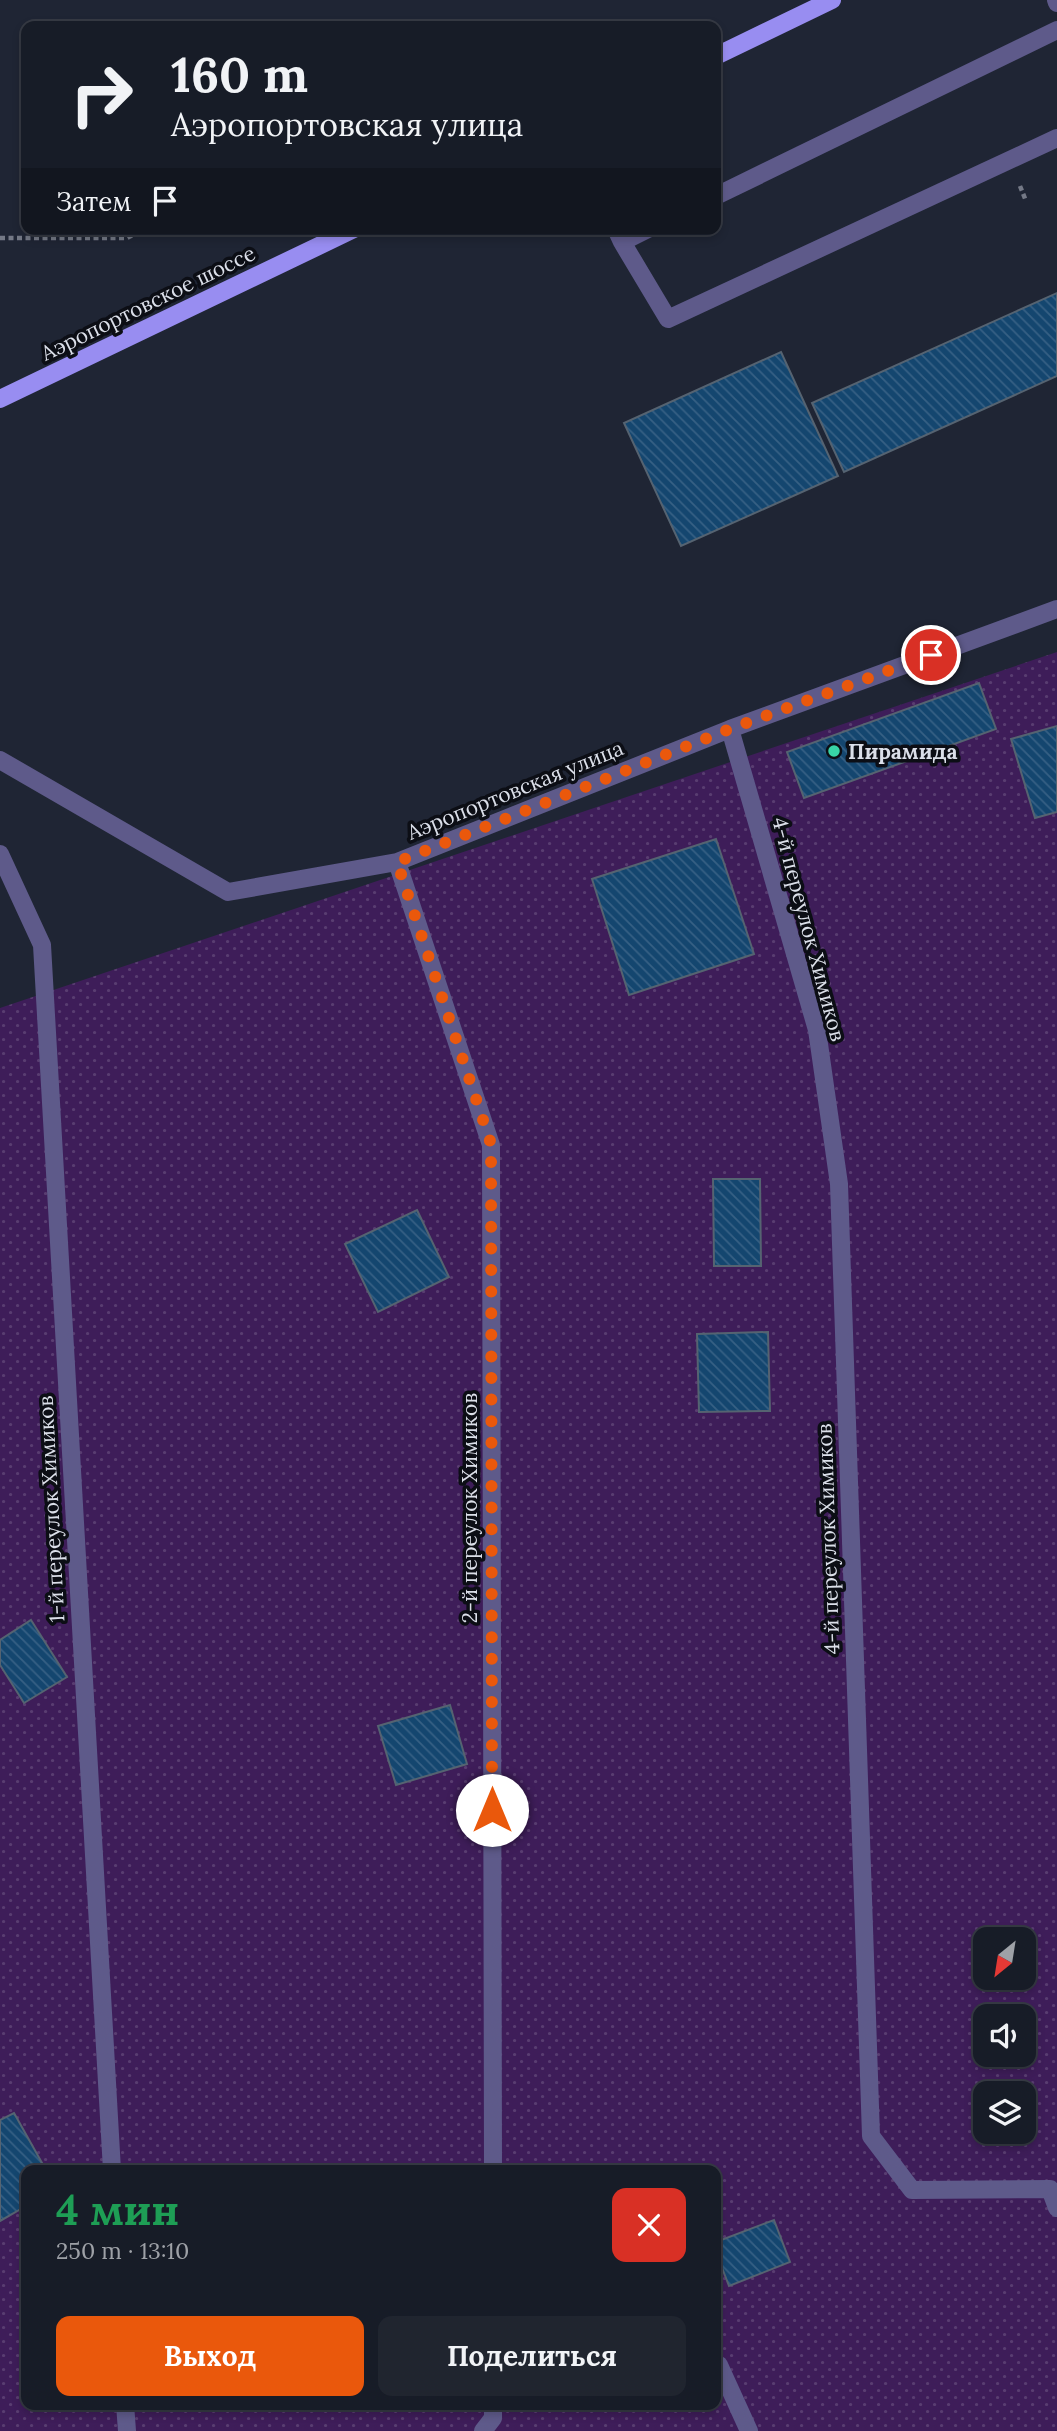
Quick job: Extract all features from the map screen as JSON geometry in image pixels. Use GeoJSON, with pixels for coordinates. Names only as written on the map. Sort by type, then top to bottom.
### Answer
{"type":"FeatureCollection","features":[{"type":"Feature","properties":{"kind":"main road"},"geometry":{"type":"LineString","coordinates":[[721,54],[832,0]]}},
{"type":"Feature","properties":{"kind":"main road","name":"Аэропортовское шоссе"},"geometry":{"type":"LineString","coordinates":[[0,399],[342,235]]}},
{"type":"Feature","properties":{"kind":"street"},"geometry":{"type":"LineString","coordinates":[[721,194],[1057,30]]}},
{"type":"Feature","properties":{"kind":"street"},"geometry":{"type":"LineString","coordinates":[[619,236],[668,319],[1057,138]]}},
{"type":"Feature","properties":{"kind":"street","name":"Аэропортовская улица"},"geometry":{"type":"LineString","coordinates":[[0,760],[228,892],[397,862],[730,729],[1057,608]]}},
{"type":"Feature","properties":{"kind":"street","name":"4-й переулок Химиков"},"geometry":{"type":"LineString","coordinates":[[730,729],[817,1030],[839,1184],[871,2136],[912,2190],[1049,2189],[1057,2208]]}},
{"type":"Feature","properties":{"kind":"street","name":"1-й переулок Химиков"},"geometry":{"type":"LineString","coordinates":[[0,853],[42,945],[112,2165]]}},
{"type":"Feature","properties":{"kind":"street","name":"2-й переулок Химиков"},"geometry":{"type":"LineString","coordinates":[[397,862],[491,1144],[493,2165]]}},
{"type":"Feature","properties":{"kind":"street"},"geometry":{"type":"LineString","coordinates":[[721,2369],[749,2431]]}},
{"type":"Feature","properties":{"kind":"street"},"geometry":{"type":"LineString","coordinates":[[125,2410],[127,2431]]}},
{"type":"Feature","properties":{"kind":"street"},"geometry":{"type":"LineString","coordinates":[[483,2431],[493,2418],[493,2410]]}},
{"type":"Feature","properties":{"kind":"path"},"geometry":{"type":"LineString","coordinates":[[1018,182],[1026,201]]}},
{"type":"Feature","properties":{"kind":"path"},"geometry":{"type":"LineString","coordinates":[[0,238],[127,238],[133,235]]}},
{"type":"Feature","properties":{"kind":"shaded area"},"geometry":{"type":"Polygon","coordinates":[[[1057,652],[1057,2431],[0,2431],[0,1008],[1057,652]]]}},
{"type":"Feature","properties":{"kind":"building"},"geometry":{"type":"Polygon","coordinates":[[[1057,293],[1057,376],[844,472],[812,403],[1057,293]]]}},
{"type":"Feature","properties":{"kind":"building"},"geometry":{"type":"Polygon","coordinates":[[[781,352],[838,476],[681,546],[624,423],[781,352]]]}},
{"type":"Feature","properties":{"kind":"building"},"geometry":{"type":"Polygon","coordinates":[[[979,683],[996,729],[804,798],[787,752],[979,683]]]}},
{"type":"Feature","properties":{"kind":"building"},"geometry":{"type":"Polygon","coordinates":[[[1057,726],[1057,812],[1035,818],[1011,739],[1057,726]]]}},
{"type":"Feature","properties":{"kind":"building"},"geometry":{"type":"Polygon","coordinates":[[[716,839],[754,954],[629,995],[592,879],[716,839]]]}},
{"type":"Feature","properties":{"kind":"building"},"geometry":{"type":"Polygon","coordinates":[[[713,1179],[760,1179],[761,1266],[714,1266],[713,1179]]]}},
{"type":"Feature","properties":{"kind":"building"},"geometry":{"type":"Polygon","coordinates":[[[417,1210],[449,1277],[378,1312],[345,1244],[417,1210]]]}},
{"type":"Feature","properties":{"kind":"building"},"geometry":{"type":"Polygon","coordinates":[[[768,1332],[770,1411],[699,1412],[697,1334],[768,1332]]]}},
{"type":"Feature","properties":{"kind":"building"},"geometry":{"type":"Polygon","coordinates":[[[31,1620],[67,1677],[24,1703],[0,1665],[0,1640],[31,1620]]]}},
{"type":"Feature","properties":{"kind":"building"},"geometry":{"type":"Polygon","coordinates":[[[450,1705],[467,1764],[396,1785],[378,1726],[450,1705]]]}},
{"type":"Feature","properties":{"kind":"building"},"geometry":{"type":"Polygon","coordinates":[[[14,2113],[43,2165],[21,2165],[21,2209],[0,2221],[0,2120],[14,2113]]]}},
{"type":"Feature","properties":{"kind":"building"},"geometry":{"type":"Polygon","coordinates":[[[774,2220],[790,2262],[729,2286],[721,2265],[721,2240],[774,2220]]]}},
{"type":"Feature","properties":{"kind":"place","name":"Пирамида"},"geometry":{"type":"Point","coordinates":[834,751]}},
{"type":"Feature","properties":{"kind":"route"},"geometry":{"type":"LineString","coordinates":[[492,1810],[491,1144],[397,862],[730,729],[931,655]]}}]}
